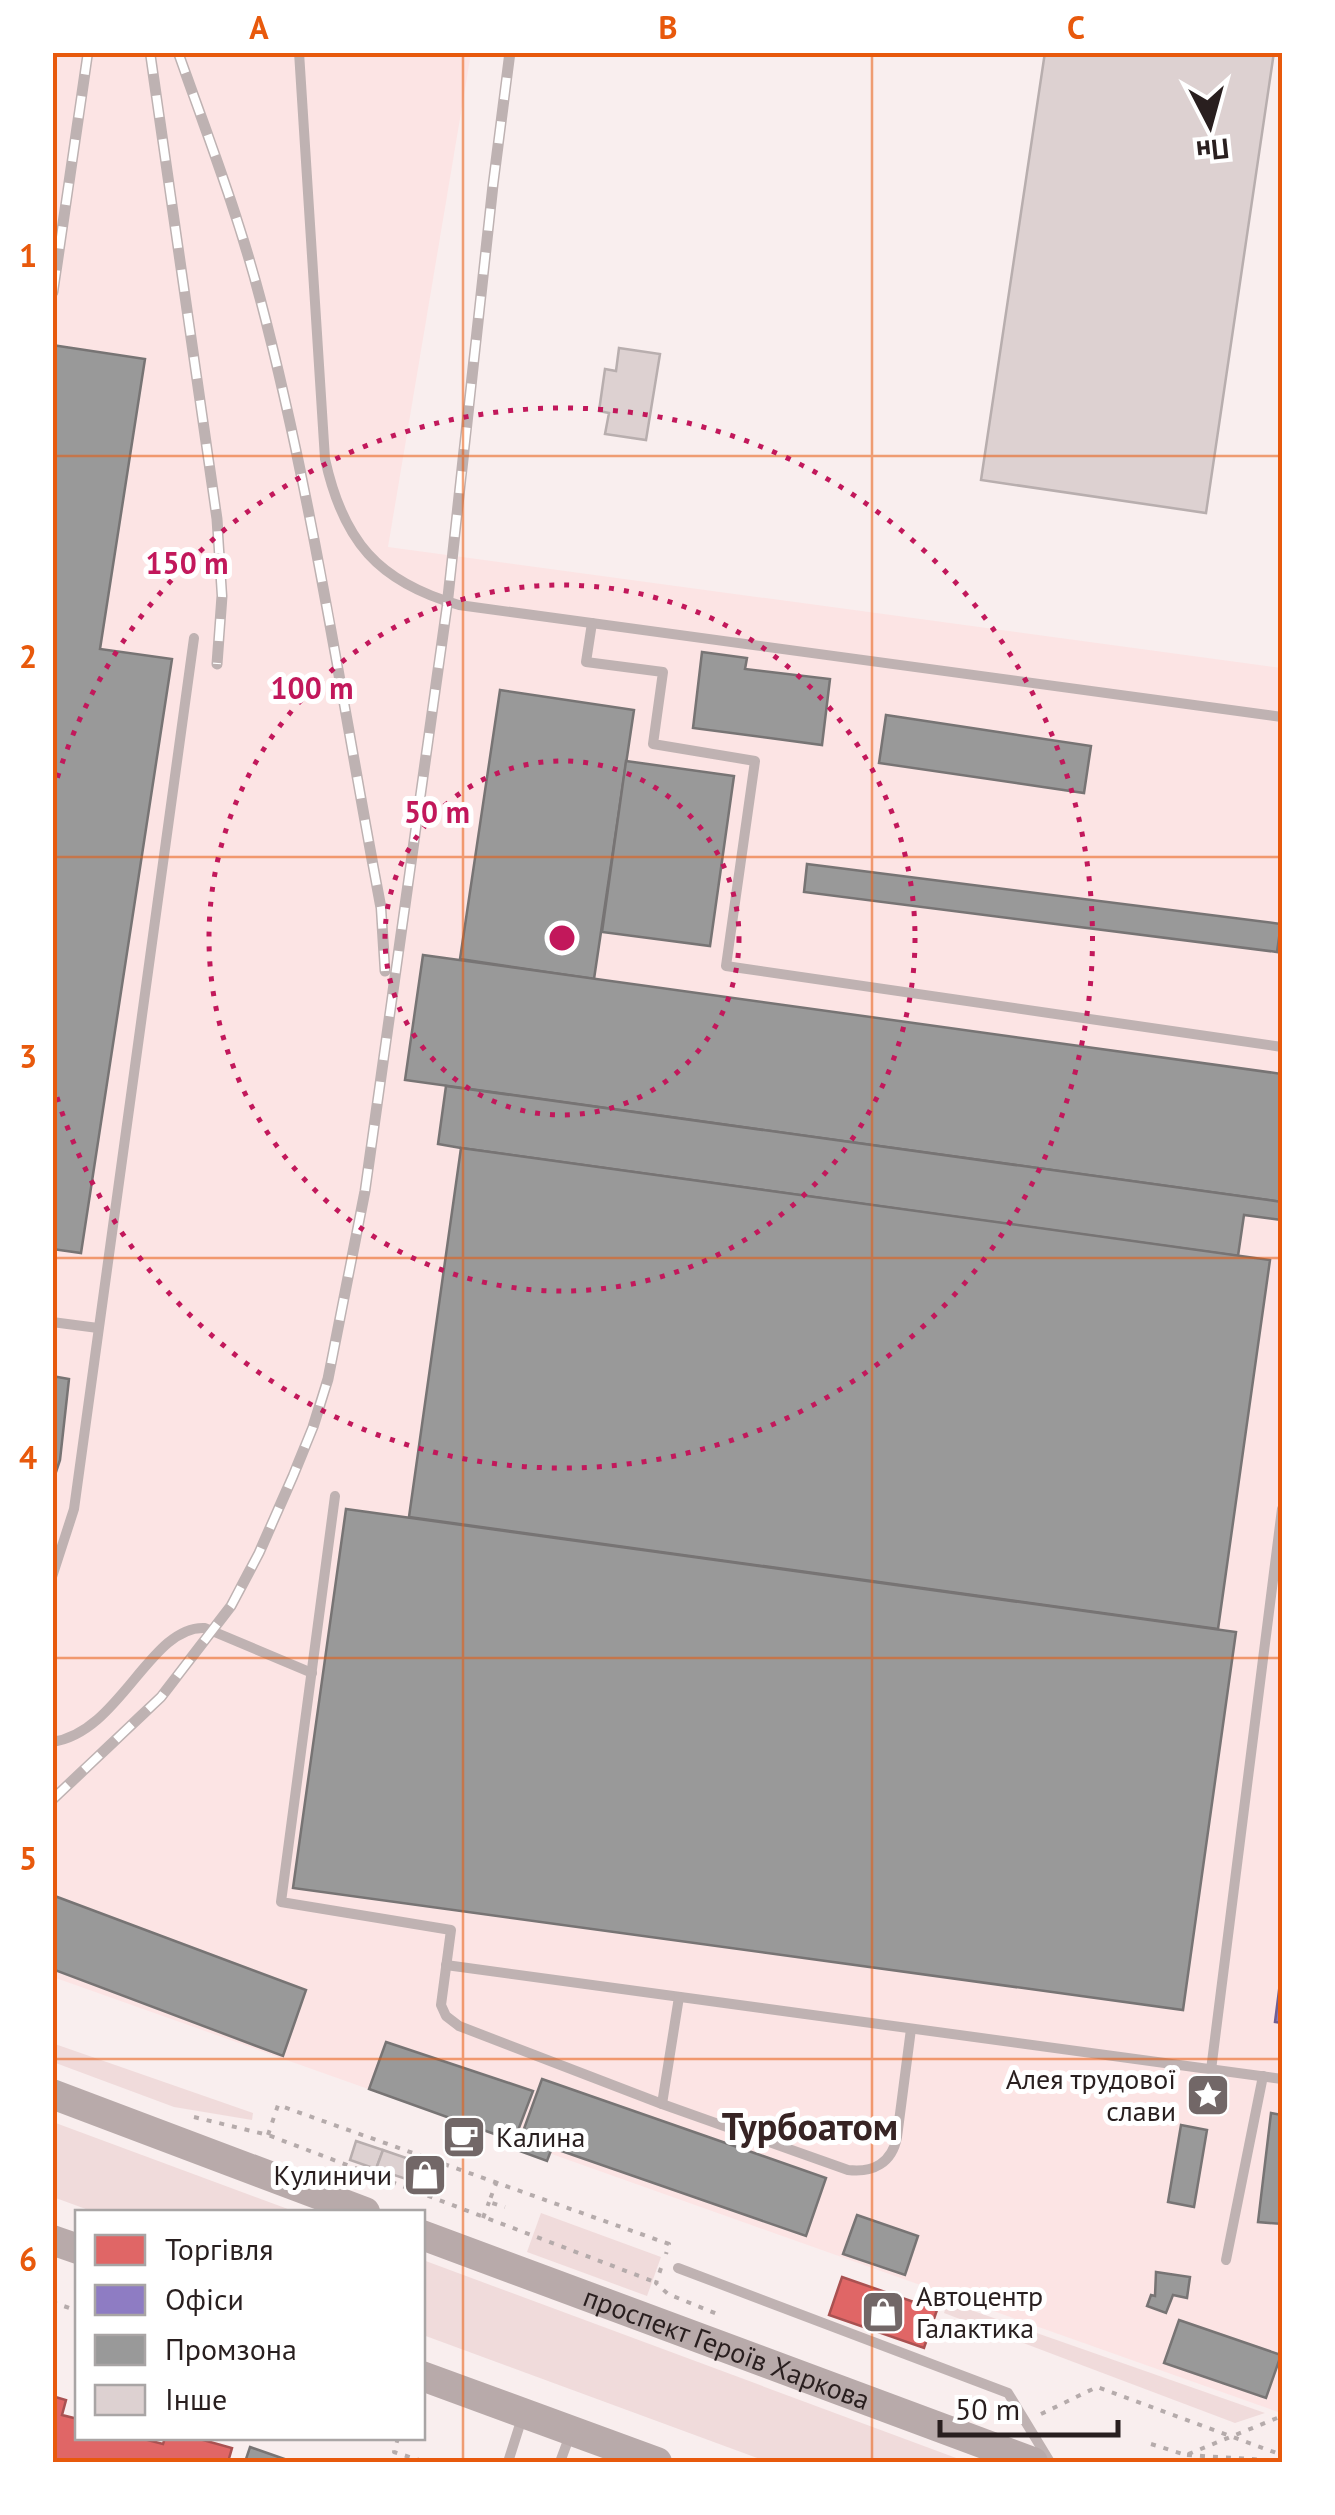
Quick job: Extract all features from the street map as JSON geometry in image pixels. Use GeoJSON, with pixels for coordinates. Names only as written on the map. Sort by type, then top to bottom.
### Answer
{"type":"FeatureCollection","features":[{"type":"Feature","properties":{"kind":"main road"},"geometry":{"type":"LineString","coordinates":[[52,2094],[360,2210]]}},
{"type":"Feature","properties":{"kind":"main road","name":"проспект Героїв Харкова"},"geometry":{"type":"LineString","coordinates":[[425,2235],[1020,2442]]}},
{"type":"Feature","properties":{"kind":"main road"},"geometry":{"type":"LineString","coordinates":[[425,2377],[658,2462]]}},
{"type":"Feature","properties":{"kind":"lane"},"geometry":{"type":"LineString","coordinates":[[299,52],[323,440],[329,477],[348,529],[384,570],[417,590],[460,604],[1282,717]]}},
{"type":"Feature","properties":{"kind":"lane"},"geometry":{"type":"LineString","coordinates":[[592,622],[586,662],[663,672],[652,744],[755,761],[726,966],[1282,1047]]}},
{"type":"Feature","properties":{"kind":"lane"},"geometry":{"type":"LineString","coordinates":[[52,1577],[74,1509],[194,638]]}},
{"type":"Feature","properties":{"kind":"lane"},"geometry":{"type":"LineString","coordinates":[[52,1322],[98,1328]]}},
{"type":"Feature","properties":{"kind":"lane"},"geometry":{"type":"LineString","coordinates":[[335,1496],[281,1902],[452,1930],[441,2005],[446,2016],[459,2026],[837,2167],[873,2169],[888,2159],[896,2145],[911,2029]]}},
{"type":"Feature","properties":{"kind":"lane"},"geometry":{"type":"LineString","coordinates":[[1211,2070],[1282,1509]]}},
{"type":"Feature","properties":{"kind":"lane"},"geometry":{"type":"LineString","coordinates":[[52,1742],[71,1738],[96,1723],[167,1644],[187,1630],[205,1628],[312,1672]]}},
{"type":"Feature","properties":{"kind":"lane"},"geometry":{"type":"LineString","coordinates":[[446,1966],[1282,2078]]}},
{"type":"Feature","properties":{"kind":"lane"},"geometry":{"type":"LineString","coordinates":[[662,2104],[679,1998]]}},
{"type":"Feature","properties":{"kind":"lane"},"geometry":{"type":"LineString","coordinates":[[1226,2260],[1264,2076]]}},
{"type":"Feature","properties":{"kind":"lane"},"geometry":{"type":"LineString","coordinates":[[678,2268],[1008,2394],[1020,2442],[1050,2462]]}},
{"type":"Feature","properties":{"kind":"lane"},"geometry":{"type":"LineString","coordinates":[[508,2462],[524,2412]]}},
{"type":"Feature","properties":{"kind":"lane"},"geometry":{"type":"LineString","coordinates":[[560,2462],[572,2429]]}},
{"type":"Feature","properties":{"kind":"path"},"geometry":{"type":"LineString","coordinates":[[268,2135],[278,2105]]}},
{"type":"Feature","properties":{"kind":"path"},"geometry":{"type":"LineString","coordinates":[[191,2116],[268,2135],[656,2283]]}},
{"type":"Feature","properties":{"kind":"path"},"geometry":{"type":"LineString","coordinates":[[482,2218],[497,2181]]}},
{"type":"Feature","properties":{"kind":"path"},"geometry":{"type":"LineString","coordinates":[[489,2202],[505,2207]]}},
{"type":"Feature","properties":{"kind":"path"},"geometry":{"type":"LineString","coordinates":[[1186,2455],[1282,2416]]}},
{"type":"Feature","properties":{"kind":"path"},"geometry":{"type":"LineString","coordinates":[[397,2440],[394,2452],[425,2462]]}},
{"type":"Feature","properties":{"kind":"path"},"geometry":{"type":"LineString","coordinates":[[1151,2444],[1186,2455],[1282,2461]]}},
{"type":"Feature","properties":{"kind":"shaded area","name":"Турбоатом"},"geometry":{"type":"Polygon","coordinates":[[[53,53],[471,53],[388,547],[1282,668],[1282,2410],[1278,2412],[53,1977],[53,53]]]}},
{"type":"Feature","properties":{"kind":"shaded area"},"geometry":{"type":"Polygon","coordinates":[[[52,2043],[253,2113],[252,2120],[174,2107],[53,2062],[52,2043]]]}},
{"type":"Feature","properties":{"kind":"shaded area"},"geometry":{"type":"Polygon","coordinates":[[[52,2122],[291,2210],[89,2210],[53,2197],[52,2122]]]}},
{"type":"Feature","properties":{"kind":"shaded area"},"geometry":{"type":"Polygon","coordinates":[[[541,2213],[661,2257],[647,2296],[527,2252],[541,2213]]]}},
{"type":"Feature","properties":{"kind":"shaded area"},"geometry":{"type":"Polygon","coordinates":[[[425,2261],[967,2462],[768,2462],[425,2336],[425,2261]]]}},
{"type":"Feature","properties":{"kind":"shaded area"},"geometry":{"type":"Polygon","coordinates":[[[948,2302],[1265,2413],[1235,2423],[944,2313],[948,2302]]]}},
{"type":"Feature","properties":{"kind":"building: Торгівля","name":"Кулиничи"},"geometry":{"type":"Polygon","coordinates":[[[415,2161],[441,2170],[434,2189],[409,2180],[415,2161]]]}},
{"type":"Feature","properties":{"kind":"building: Торгівля","name":"Автоцентр Галактика"},"geometry":{"type":"Polygon","coordinates":[[[842,2277],[937,2310],[924,2348],[829,2315],[842,2277]]]}},
{"type":"Feature","properties":{"kind":"building: Торгівля"},"geometry":{"type":"Polygon","coordinates":[[[52,2396],[66,2400],[62,2415],[75,2418],[75,2440],[148,2440],[163,2444],[164,2440],[203,2440],[232,2448],[228,2462],[52,2462],[52,2396]]]}},
{"type":"Feature","properties":{"kind":"building: Офіси"},"geometry":{"type":"Polygon","coordinates":[[[1282,1967],[1282,2023],[1275,2022],[1282,1967]]]}},
{"type":"Feature","properties":{"kind":"building: Промзона"},"geometry":{"type":"Polygon","coordinates":[[[52,345],[145,359],[100,649],[172,659],[81,1253],[52,1249],[52,345]]]}},
{"type":"Feature","properties":{"kind":"building: Промзона"},"geometry":{"type":"Polygon","coordinates":[[[702,652],[747,658],[745,669],[830,679],[822,745],[693,728],[702,652]]]}},
{"type":"Feature","properties":{"kind":"building: Промзона"},"geometry":{"type":"Polygon","coordinates":[[[500,690],[634,710],[594,979],[460,959],[500,690]]]}},
{"type":"Feature","properties":{"kind":"building: Промзона"},"geometry":{"type":"Polygon","coordinates":[[[886,715],[1091,746],[1084,793],[879,763],[886,715]]]}},
{"type":"Feature","properties":{"kind":"building: Промзона"},"geometry":{"type":"Polygon","coordinates":[[[626,761],[734,776],[710,946],[602,932],[626,761]]]}},
{"type":"Feature","properties":{"kind":"building: Промзона"},"geometry":{"type":"Polygon","coordinates":[[[807,864],[1281,924],[1277,952],[804,892],[807,864]]]}},
{"type":"Feature","properties":{"kind":"building: Промзона"},"geometry":{"type":"Polygon","coordinates":[[[423,955],[1282,1074],[1282,1202],[405,1080],[423,955]]]}},
{"type":"Feature","properties":{"kind":"building: Промзона"},"geometry":{"type":"Polygon","coordinates":[[[446,1086],[1282,1202],[1282,1220],[1244,1215],[1238,1256],[461,1148],[438,1144],[446,1086]]]}},
{"type":"Feature","properties":{"kind":"building: Промзона"},"geometry":{"type":"Polygon","coordinates":[[[461,1148],[1270,1260],[1218,1629],[409,1517],[461,1148]]]}},
{"type":"Feature","properties":{"kind":"building: Промзона"},"geometry":{"type":"Polygon","coordinates":[[[52,1376],[69,1379],[60,1460],[52,1484],[52,1376]]]}},
{"type":"Feature","properties":{"kind":"building: Промзона"},"geometry":{"type":"Polygon","coordinates":[[[346,1509],[1236,1632],[1183,2010],[293,1888],[346,1509]]]}},
{"type":"Feature","properties":{"kind":"building: Промзона"},"geometry":{"type":"Polygon","coordinates":[[[52,1895],[306,1990],[283,2056],[52,1969],[52,1895]]]}},
{"type":"Feature","properties":{"kind":"building: Промзона"},"geometry":{"type":"Polygon","coordinates":[[[386,2042],[533,2091],[514,2141],[369,2089],[386,2042]]]}},
{"type":"Feature","properties":{"kind":"building: Промзона"},"geometry":{"type":"Polygon","coordinates":[[[542,2079],[826,2178],[806,2236],[521,2137],[542,2079]]]}},
{"type":"Feature","properties":{"kind":"building: Промзона"},"geometry":{"type":"Polygon","coordinates":[[[1271,2113],[1282,2115],[1282,2224],[1258,2222],[1271,2113]]]}},
{"type":"Feature","properties":{"kind":"building: Промзона"},"geometry":{"type":"Polygon","coordinates":[[[1181,2125],[1207,2130],[1194,2207],[1168,2202],[1181,2125]]]}},
{"type":"Feature","properties":{"kind":"building: Промзона"},"geometry":{"type":"Polygon","coordinates":[[[521,2137],[552,2148],[547,2161],[517,2150],[521,2137]]]}},
{"type":"Feature","properties":{"kind":"building: Промзона"},"geometry":{"type":"Polygon","coordinates":[[[857,2215],[918,2236],[905,2275],[843,2254],[857,2215]]]}},
{"type":"Feature","properties":{"kind":"building: Промзона"},"geometry":{"type":"Polygon","coordinates":[[[1156,2272],[1190,2277],[1187,2298],[1173,2295],[1166,2313],[1147,2306],[1151,2295],[1155,2296],[1156,2272]]]}},
{"type":"Feature","properties":{"kind":"building: Промзона"},"geometry":{"type":"Polygon","coordinates":[[[1179,2320],[1281,2355],[1266,2398],[1164,2363],[1179,2320]]]}},
{"type":"Feature","properties":{"kind":"building: Промзона"},"geometry":{"type":"Polygon","coordinates":[[[250,2447],[293,2462],[245,2462],[250,2447]]]}},
{"type":"Feature","properties":{"kind":"building: Інше"},"geometry":{"type":"Polygon","coordinates":[[[1045,52],[1274,52],[1206,513],[981,480],[1045,52]]]}},
{"type":"Feature","properties":{"kind":"building: Інше"},"geometry":{"type":"Polygon","coordinates":[[[619,348],[660,354],[646,440],[605,434],[609,413],[599,411],[605,369],[616,371],[619,348]]]}},
{"type":"Feature","properties":{"kind":"building: Інше"},"geometry":{"type":"Polygon","coordinates":[[[356,2141],[383,2150],[376,2169],[350,2160],[356,2141]]]}},
{"type":"Feature","properties":{"kind":"building: Інше"},"geometry":{"type":"Polygon","coordinates":[[[383,2150],[415,2161],[409,2180],[376,2169],[383,2150]]]}},
{"type":"Feature","properties":{"kind":"railway"},"geometry":{"type":"LineString","coordinates":[[53,292],[88,52]]}},
{"type":"Feature","properties":{"kind":"railway"},"geometry":{"type":"LineString","coordinates":[[150,52],[217,519],[222,596],[217,664]]}},
{"type":"Feature","properties":{"kind":"railway"},"geometry":{"type":"LineString","coordinates":[[178,52],[251,267],[293,438],[381,908],[385,971]]}},
{"type":"Feature","properties":{"kind":"railway"},"geometry":{"type":"LineString","coordinates":[[52,1800],[161,1697],[231,1606],[293,1476],[328,1379],[365,1191],[447,606],[510,52]]}},
{"type":"Feature","properties":{"kind":"place","name":"Алея трудової слави"},"geometry":{"type":"Point","coordinates":[1208,2095]}},
{"type":"Feature","properties":{"kind":"place","name":"Калина"},"geometry":{"type":"Point","coordinates":[464,2137]}},
{"type":"Feature","properties":{"kind":"place","name":"Кулиничи"},"geometry":{"type":"Point","coordinates":[425,2175]}},
{"type":"Feature","properties":{"kind":"place","name":"Автоцентр Галактика"},"geometry":{"type":"Point","coordinates":[883,2312]}},
{"type":"Feature","properties":{"kind":"district","name":"Турбоатом"},"geometry":{"type":"Point","coordinates":[810,2127]}}]}
